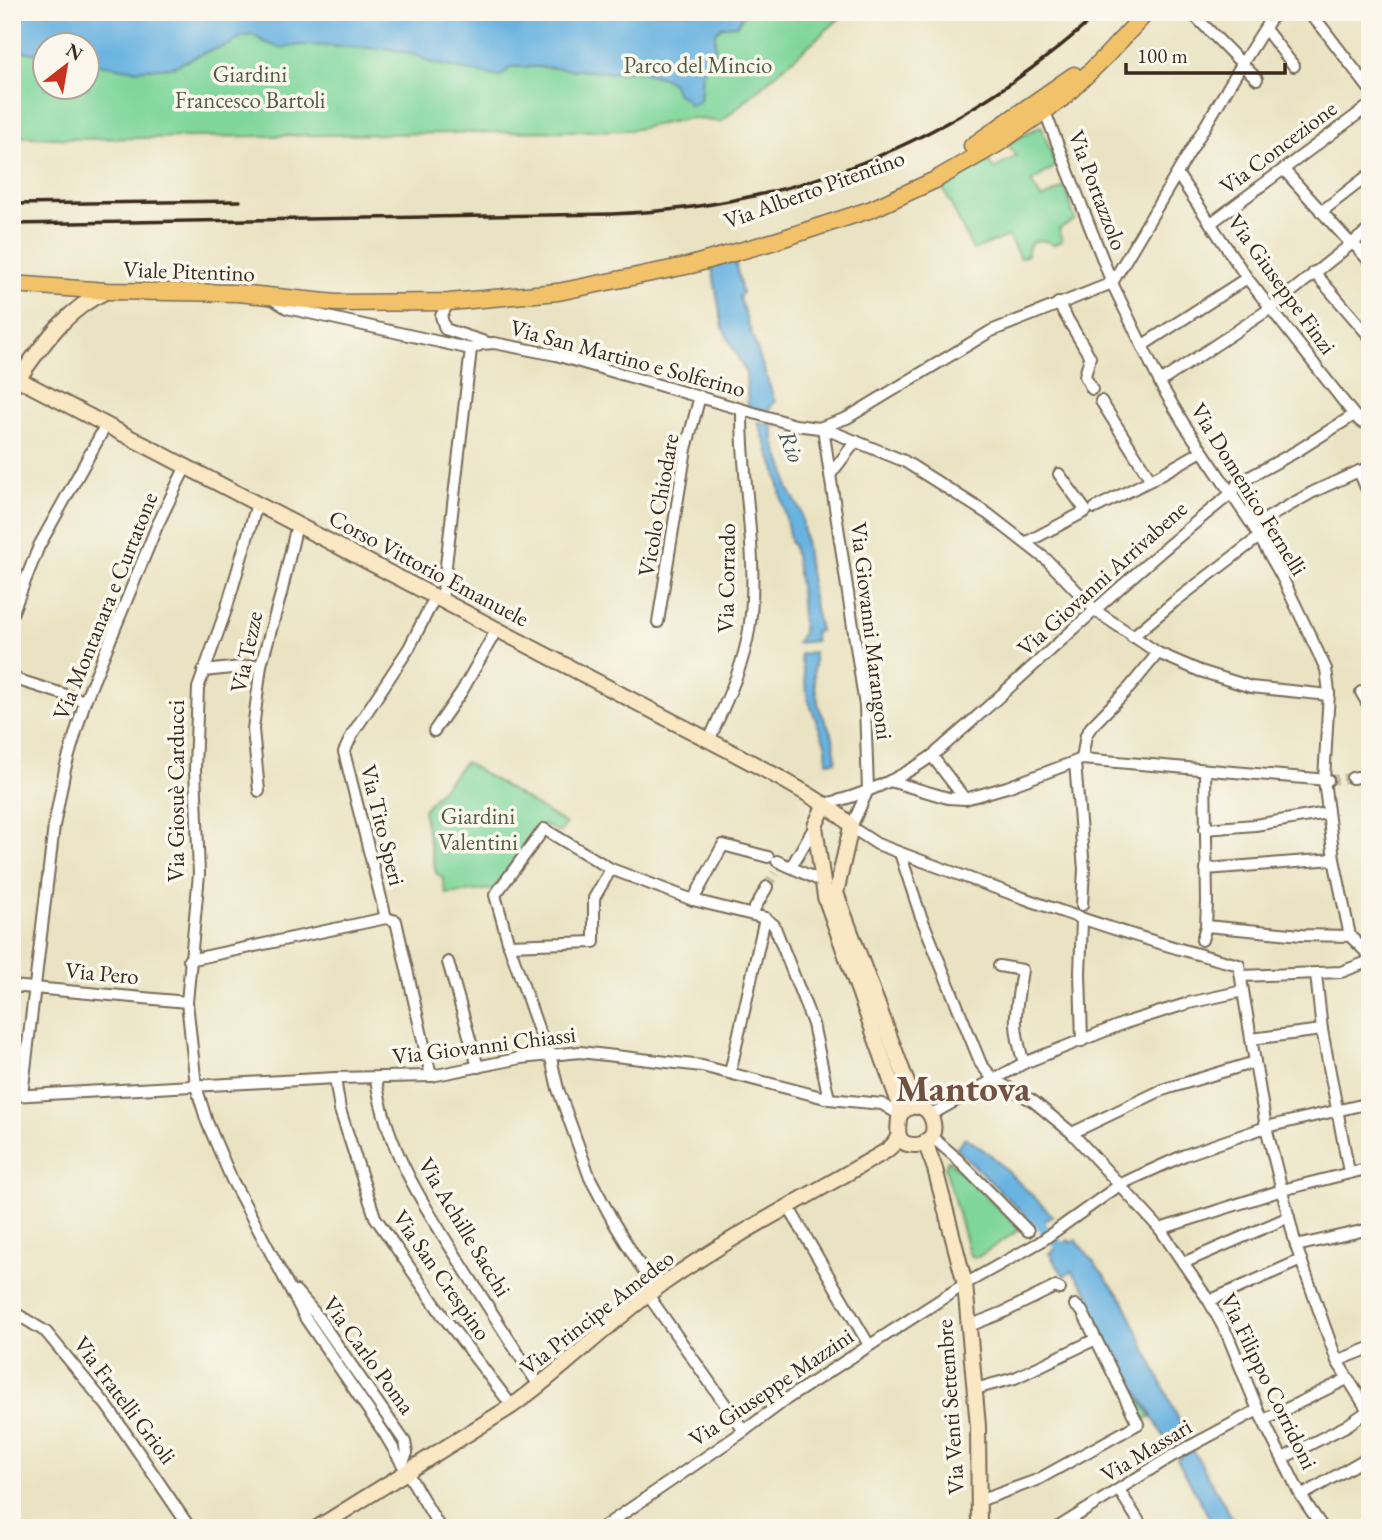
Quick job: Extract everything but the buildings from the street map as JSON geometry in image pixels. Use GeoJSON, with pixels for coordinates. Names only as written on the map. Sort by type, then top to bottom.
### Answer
{"type":"FeatureCollection","features":[{"type":"Feature","properties":{"kind":"main road","name":"Via Alberto Pitentino"},"geometry":{"type":"LineString","coordinates":[[737,246],[775,241],[872,209],[935,180],[999,143],[1045,112],[1077,85],[1147,12]]}},
{"type":"Feature","properties":{"kind":"main road","name":"Via Alberto Pitentino"},"geometry":{"type":"LineString","coordinates":[[270,297],[336,303],[449,302],[558,292],[712,254],[866,200],[930,171],[997,131],[1115,46]]}},
{"type":"Feature","properties":{"kind":"main road","name":"Viale Pitentino"},"geometry":{"type":"LineString","coordinates":[[12,284],[107,291],[238,293],[270,297]]}},
{"type":"Feature","properties":{"kind":"street"},"geometry":{"type":"LineString","coordinates":[[1191,12],[1257,79]]}},
{"type":"Feature","properties":{"kind":"street"},"geometry":{"type":"LineString","coordinates":[[1261,12],[1270,21],[1294,66]]}},
{"type":"Feature","properties":{"kind":"street"},"geometry":{"type":"LineString","coordinates":[[1307,12],[1322,27],[1370,90]]}},
{"type":"Feature","properties":{"kind":"street"},"geometry":{"type":"LineString","coordinates":[[822,428],[847,418],[971,342],[1018,318],[1112,283],[1270,21]]}},
{"type":"Feature","properties":{"kind":"street","name":"Via Alberto Pitentino"},"geometry":{"type":"LineString","coordinates":[[1045,112],[1051,99],[1070,84],[1080,71]]}},
{"type":"Feature","properties":{"kind":"street","name":"Via Concezione"},"geometry":{"type":"LineString","coordinates":[[1211,223],[1370,105]]}},
{"type":"Feature","properties":{"kind":"street","name":"Via Portazzolo"},"geometry":{"type":"LineString","coordinates":[[1045,112],[1112,283],[1143,345]]}},
{"type":"Feature","properties":{"kind":"street"},"geometry":{"type":"LineString","coordinates":[[1284,170],[1370,262]]}},
{"type":"Feature","properties":{"kind":"street"},"geometry":{"type":"LineString","coordinates":[[1321,212],[1370,174]]}},
{"type":"Feature","properties":{"kind":"street","name":"Via Giuseppe Finzi"},"geometry":{"type":"LineString","coordinates":[[1178,175],[1247,278],[1354,415]]}},
{"type":"Feature","properties":{"kind":"street"},"geometry":{"type":"LineString","coordinates":[[1160,382],[1271,308],[1370,229]]}},
{"type":"Feature","properties":{"kind":"street"},"geometry":{"type":"LineString","coordinates":[[1314,272],[1370,337]]}},
{"type":"Feature","properties":{"kind":"street"},"geometry":{"type":"LineString","coordinates":[[1143,345],[1247,278]]}},
{"type":"Feature","properties":{"kind":"street"},"geometry":{"type":"LineString","coordinates":[[14,380],[66,316],[93,297],[107,291]]}},
{"type":"Feature","properties":{"kind":"street"},"geometry":{"type":"LineString","coordinates":[[270,297],[276,303],[287,307],[471,349],[439,598]]}},
{"type":"Feature","properties":{"kind":"street"},"geometry":{"type":"LineString","coordinates":[[449,302],[441,316],[445,329],[490,344]]}},
{"type":"Feature","properties":{"kind":"street"},"geometry":{"type":"LineString","coordinates":[[1058,303],[1090,358],[1085,376],[1092,389]]}},
{"type":"Feature","properties":{"kind":"street","name":"Via San Martino e Solferino"},"geometry":{"type":"LineString","coordinates":[[471,349],[490,344],[564,357],[775,419],[809,428],[822,428],[860,442],[916,468],[988,514],[1027,542],[1096,611],[1158,653],[1200,671],[1251,687],[1328,695]]}},
{"type":"Feature","properties":{"kind":"street","name":"Via Domenico Fernelli"},"geometry":{"type":"LineString","coordinates":[[1143,345],[1160,382],[1202,451],[1253,526],[1281,575],[1326,669],[1327,813],[1348,930]]}},
{"type":"Feature","properties":{"kind":"street","name":"Corso Vittorio Emanuele"},"geometry":{"type":"LineString","coordinates":[[14,380],[257,503],[709,741],[821,802],[849,822],[851,827]]}},
{"type":"Feature","properties":{"kind":"street","name":"Vicolo Chiodare"},"geometry":{"type":"LineString","coordinates":[[658,622],[686,449],[700,396]]}},
{"type":"Feature","properties":{"kind":"street"},"geometry":{"type":"LineString","coordinates":[[1101,401],[1151,481]]}},
{"type":"Feature","properties":{"kind":"street","name":"Via Corrado"},"geometry":{"type":"LineString","coordinates":[[709,741],[740,667],[750,628],[752,576],[746,411]]}},
{"type":"Feature","properties":{"kind":"street"},"geometry":{"type":"LineString","coordinates":[[1354,415],[1361,422],[1370,424]]}},
{"type":"Feature","properties":{"kind":"street","name":"Via Giovanni Arrivabene"},"geometry":{"type":"LineString","coordinates":[[821,802],[840,801],[915,769],[1096,611],[1149,561],[1232,493],[1237,484],[1354,415]]}},
{"type":"Feature","properties":{"kind":"street"},"geometry":{"type":"LineString","coordinates":[[12,614],[39,546],[106,425]]}},
{"type":"Feature","properties":{"kind":"street","name":"Via Giovanni Marangoni"},"geometry":{"type":"LineString","coordinates":[[822,428],[865,706],[868,790]]}},
{"type":"Feature","properties":{"kind":"street"},"geometry":{"type":"LineString","coordinates":[[830,477],[860,442]]}},
{"type":"Feature","properties":{"kind":"street"},"geometry":{"type":"LineString","coordinates":[[1027,542],[1151,481],[1202,451]]}},
{"type":"Feature","properties":{"kind":"street","name":"Via Montanara e Curtatone"},"geometry":{"type":"LineString","coordinates":[[17,1095],[34,988],[54,826],[65,769],[85,701],[157,526],[186,467]]}},
{"type":"Feature","properties":{"kind":"street"},"geometry":{"type":"LineString","coordinates":[[1253,526],[1314,492],[1364,470],[1370,497]]}},
{"type":"Feature","properties":{"kind":"street"},"geometry":{"type":"LineString","coordinates":[[1059,474],[1090,510]]}},
{"type":"Feature","properties":{"kind":"street","name":"Via Giosuè Carducci"},"geometry":{"type":"LineString","coordinates":[[196,1086],[187,1002],[199,874],[195,768],[198,688],[226,610],[257,503]]}},
{"type":"Feature","properties":{"kind":"street","name":"Via Tezze"},"geometry":{"type":"LineString","coordinates":[[259,791],[253,729],[261,665],[281,594],[296,524]]}},
{"type":"Feature","properties":{"kind":"street"},"geometry":{"type":"LineString","coordinates":[[1132,637],[1174,601],[1259,537]]}},
{"type":"Feature","properties":{"kind":"street","name":"Via Tito Speri"},"geometry":{"type":"LineString","coordinates":[[431,1076],[396,921],[386,918],[344,752],[439,598]]}},
{"type":"Feature","properties":{"kind":"street"},"geometry":{"type":"LineString","coordinates":[[434,731],[462,691],[497,629]]}},
{"type":"Feature","properties":{"kind":"street"},"geometry":{"type":"LineString","coordinates":[[1082,905],[1085,881],[1078,761],[1091,727],[1158,653]]}},
{"type":"Feature","properties":{"kind":"street"},"geometry":{"type":"LineString","coordinates":[[203,671],[261,665]]}},
{"type":"Feature","properties":{"kind":"street"},"geometry":{"type":"LineString","coordinates":[[12,678],[85,701]]}},
{"type":"Feature","properties":{"kind":"street"},"geometry":{"type":"LineString","coordinates":[[1361,692],[1370,708]]}},
{"type":"Feature","properties":{"kind":"street"},"geometry":{"type":"LineString","coordinates":[[932,756],[965,799]]}},
{"type":"Feature","properties":{"kind":"street"},"geometry":{"type":"LineString","coordinates":[[890,781],[965,799],[1078,761],[1326,780]]}},
{"type":"Feature","properties":{"kind":"street"},"geometry":{"type":"LineString","coordinates":[[1202,940],[1206,926],[1205,770]]}},
{"type":"Feature","properties":{"kind":"street"},"geometry":{"type":"LineString","coordinates":[[1352,778],[1370,775]]}},
{"type":"Feature","properties":{"kind":"street"},"geometry":{"type":"LineString","coordinates":[[829,885],[868,790]]}},
{"type":"Feature","properties":{"kind":"street"},"geometry":{"type":"LineString","coordinates":[[821,802],[815,826],[829,885],[897,1077],[916,1107]]}},
{"type":"Feature","properties":{"kind":"street"},"geometry":{"type":"LineString","coordinates":[[1205,829],[1255,825],[1327,813]]}},
{"type":"Feature","properties":{"kind":"street"},"geometry":{"type":"LineString","coordinates":[[779,864],[815,826]]}},
{"type":"Feature","properties":{"kind":"street"},"geometry":{"type":"LineString","coordinates":[[851,827],[877,844],[1082,920],[1240,970],[1317,978],[1347,971],[1370,958],[1348,930],[1301,935],[1206,926]]}},
{"type":"Feature","properties":{"kind":"street"},"geometry":{"type":"LineString","coordinates":[[744,1431],[652,1292],[590,1178],[558,1089],[550,1054],[509,945],[495,895],[544,829],[611,869],[693,900],[765,918],[774,925],[813,1024],[829,1099]]}},
{"type":"Feature","properties":{"kind":"street"},"geometry":{"type":"LineString","coordinates":[[693,900],[723,845],[829,885]]}},
{"type":"Feature","properties":{"kind":"street"},"geometry":{"type":"LineString","coordinates":[[900,853],[920,914],[981,1064],[994,1080]]}},
{"type":"Feature","properties":{"kind":"street"},"geometry":{"type":"LineString","coordinates":[[1206,869],[1334,859]]}},
{"type":"Feature","properties":{"kind":"street"},"geometry":{"type":"LineString","coordinates":[[509,945],[594,942],[594,898],[611,869]]}},
{"type":"Feature","properties":{"kind":"street"},"geometry":{"type":"LineString","coordinates":[[752,914],[767,887]]}},
{"type":"Feature","properties":{"kind":"street"},"geometry":{"type":"LineString","coordinates":[[190,960],[386,918]]}},
{"type":"Feature","properties":{"kind":"street"},"geometry":{"type":"LineString","coordinates":[[730,1073],[765,918]]}},
{"type":"Feature","properties":{"kind":"street"},"geometry":{"type":"LineString","coordinates":[[1082,920],[1082,1041]]}},
{"type":"Feature","properties":{"kind":"street"},"geometry":{"type":"LineString","coordinates":[[448,962],[478,1067]]}},
{"type":"Feature","properties":{"kind":"street"},"geometry":{"type":"LineString","coordinates":[[999,966],[1022,970],[1014,1019],[1024,1063]]}},
{"type":"Feature","properties":{"kind":"street"},"geometry":{"type":"LineString","coordinates":[[1240,970],[1241,991],[1266,1126],[1301,1260],[1337,1361],[1369,1413],[1283,1458]]}},
{"type":"Feature","properties":{"kind":"street"},"geometry":{"type":"LineString","coordinates":[[1317,978],[1322,1030],[1349,1172]]}},
{"type":"Feature","properties":{"kind":"street","name":"Via Pero"},"geometry":{"type":"LineString","coordinates":[[12,986],[187,1002]]}},
{"type":"Feature","properties":{"kind":"street"},"geometry":{"type":"LineString","coordinates":[[930,1115],[1024,1063],[1125,1023],[1189,1003],[1241,991]]}},
{"type":"Feature","properties":{"kind":"street"},"geometry":{"type":"LineString","coordinates":[[1251,1039],[1322,1030]]}},
{"type":"Feature","properties":{"kind":"street","name":"Via Giovanni Chiassi"},"geometry":{"type":"LineString","coordinates":[[17,1095],[431,1076],[550,1054],[579,1052],[702,1066],[829,1099],[873,1102],[900,1115]]}},
{"type":"Feature","properties":{"kind":"street"},"geometry":{"type":"LineString","coordinates":[[1072,1133],[1162,1090],[1255,1062]]}},
{"type":"Feature","properties":{"kind":"street"},"geometry":{"type":"LineString","coordinates":[[897,1077],[900,1115],[896,1128],[899,1136],[913,1145],[929,1138],[934,1126],[925,1110],[907,1108],[900,1115]]}},
{"type":"Feature","properties":{"kind":"street","name":"Via San Crespino"},"geometry":{"type":"LineString","coordinates":[[335,1079],[340,1110],[375,1217],[443,1316],[512,1406]]}},
{"type":"Feature","properties":{"kind":"street","name":"Via Achille Sacchi"},"geometry":{"type":"LineString","coordinates":[[376,1079],[381,1109],[405,1172],[450,1248],[540,1387]]}},
{"type":"Feature","properties":{"kind":"street","name":"Via Filippo Corridoni"},"geometry":{"type":"LineString","coordinates":[[994,1080],[1033,1101],[1072,1133],[1160,1229],[1209,1301],[1228,1336],[1261,1415],[1301,1496],[1323,1528]]}},
{"type":"Feature","properties":{"kind":"street","name":"Via Carlo Poma"},"geometry":{"type":"LineString","coordinates":[[196,1086],[207,1122],[232,1180],[306,1319],[405,1467],[440,1528]]}},
{"type":"Feature","properties":{"kind":"street","name":"Via Giuseppe Mazzini"},"geometry":{"type":"LineString","coordinates":[[602,1528],[788,1398],[965,1284],[1040,1242],[1121,1184],[1185,1156],[1266,1126],[1370,1103]]}},
{"type":"Feature","properties":{"kind":"street","name":"Via Principe Amedeo"},"geometry":{"type":"LineString","coordinates":[[317,1528],[405,1467],[540,1387],[652,1292],[711,1252],[889,1149],[899,1136]]}},
{"type":"Feature","properties":{"kind":"street"},"geometry":{"type":"LineString","coordinates":[[929,1138],[954,1157],[1028,1231]]}},
{"type":"Feature","properties":{"kind":"street","name":"Via Venti Settembre"},"geometry":{"type":"LineString","coordinates":[[929,1138],[928,1150],[965,1284],[975,1389],[979,1528]]}},
{"type":"Feature","properties":{"kind":"street"},"geometry":{"type":"LineString","coordinates":[[1160,1229],[1282,1190],[1370,1168]]}},
{"type":"Feature","properties":{"kind":"street"},"geometry":{"type":"LineString","coordinates":[[789,1208],[869,1345]]}},
{"type":"Feature","properties":{"kind":"street"},"geometry":{"type":"LineString","coordinates":[[1183,1264],[1289,1217]]}},
{"type":"Feature","properties":{"kind":"street"},"geometry":{"type":"LineString","coordinates":[[1297,1246],[1370,1229]]}},
{"type":"Feature","properties":{"kind":"street"},"geometry":{"type":"LineString","coordinates":[[1209,1301],[1301,1260]]}},
{"type":"Feature","properties":{"kind":"street"},"geometry":{"type":"LineString","coordinates":[[969,1326],[1055,1287],[1060,1289]]}},
{"type":"Feature","properties":{"kind":"street"},"geometry":{"type":"LineString","coordinates":[[979,1501],[1037,1480],[1138,1424],[1082,1311],[1075,1305]]}},
{"type":"Feature","properties":{"kind":"street","name":"Via Fratelli Grioli"},"geometry":{"type":"LineString","coordinates":[[12,1311],[46,1332],[98,1396],[156,1475],[190,1528]]}},
{"type":"Feature","properties":{"kind":"street"},"geometry":{"type":"LineString","coordinates":[[975,1389],[1015,1378],[1096,1339]]}},
{"type":"Feature","properties":{"kind":"street"},"geometry":{"type":"LineString","coordinates":[[1337,1361],[1370,1349]]}},
{"type":"Feature","properties":{"kind":"street","name":"Via Massari"},"geometry":{"type":"LineString","coordinates":[[1057,1528],[1190,1445],[1347,1379]]}},
{"type":"Feature","properties":{"kind":"street"},"geometry":{"type":"LineString","coordinates":[[1301,1496],[1370,1456]]}},
{"type":"Feature","properties":{"kind":"street"},"geometry":{"type":"LineString","coordinates":[[1119,1490],[1143,1528]]}},
{"type":"Feature","properties":{"kind":"green space","name":"Parco del Mincio"},"geometry":{"type":"Polygon","coordinates":[[[12,12],[847,12],[721,122],[691,118],[631,130],[79,139],[12,136],[12,12]]]}},
{"type":"Feature","properties":{"kind":"green space"},"geometry":{"type":"Polygon","coordinates":[[[1041,126],[1056,166],[1031,182],[1042,199],[1064,187],[1075,220],[1059,229],[1062,241],[1053,245],[1036,241],[1030,246],[1028,255],[1020,258],[1008,236],[973,250],[942,186],[978,165],[980,167],[988,160],[994,169],[1016,156],[1008,144],[1041,126]]]}},
{"type":"Feature","properties":{"kind":"green space","name":"Giardini Valentini"},"geometry":{"type":"Polygon","coordinates":[[[465,762],[566,824],[559,833],[544,824],[494,889],[446,894],[442,877],[436,873],[423,810],[465,762]]]}},
{"type":"Feature","properties":{"kind":"green space"},"geometry":{"type":"Polygon","coordinates":[[[948,1160],[1020,1229],[978,1257],[969,1253],[945,1167],[948,1160]]]}},
{"type":"Feature","properties":{"kind":"green space"},"geometry":{"type":"Polygon","coordinates":[[[1089,1309],[1151,1417],[1143,1420],[1084,1311],[1089,1309]]]}},
{"type":"Feature","properties":{"kind":"water"},"geometry":{"type":"Polygon","coordinates":[[[12,12],[745,12],[737,25],[723,26],[715,33],[715,53],[702,74],[700,101],[689,105],[667,79],[633,70],[614,73],[511,67],[500,77],[431,63],[419,56],[390,49],[301,45],[281,48],[253,35],[241,37],[229,45],[173,67],[135,70],[102,64],[102,32],[32,32],[32,53],[12,49],[12,12]]]}},
{"type":"Feature","properties":{"kind":"water","name":"Rio"},"geometry":{"type":"Polygon","coordinates":[[[734,256],[742,293],[739,297],[775,402],[767,411],[748,406],[746,373],[723,328],[711,263],[734,256]]]}},
{"type":"Feature","properties":{"kind":"water","name":"Rio"},"geometry":{"type":"Polygon","coordinates":[[[758,422],[773,425],[774,442],[786,474],[788,488],[801,511],[820,631],[814,632],[815,641],[796,643],[803,633],[800,586],[793,544],[776,471],[758,422]]]}},
{"type":"Feature","properties":{"kind":"water"},"geometry":{"type":"Polygon","coordinates":[[[814,652],[814,680],[819,708],[833,737],[836,761],[827,762],[826,746],[808,699],[800,654],[814,652]]]}},
{"type":"Feature","properties":{"kind":"water"},"geometry":{"type":"Polygon","coordinates":[[[965,1137],[992,1156],[1053,1216],[1036,1226],[956,1148],[965,1137]]]}},
{"type":"Feature","properties":{"kind":"water"},"geometry":{"type":"Polygon","coordinates":[[[1068,1240],[1071,1243],[1076,1240],[1123,1300],[1188,1440],[1172,1450],[1085,1302],[1084,1298],[1089,1294],[1072,1271],[1064,1276],[1049,1253],[1068,1240]]]}},
{"type":"Feature","properties":{"kind":"water"},"geometry":{"type":"Polygon","coordinates":[[[1193,1450],[1238,1528],[1215,1528],[1177,1459],[1193,1450]]]}},
{"type":"Feature","properties":{"kind":"waterway","name":"Rio"},"geometry":{"type":"LineString","coordinates":[[1032,1215],[1068,1255]]}},
{"type":"Feature","properties":{"kind":"tunnel"},"geometry":{"type":"LineString","coordinates":[[1328,780],[1352,778]]}},
{"type":"Feature","properties":{"kind":"tunnel"},"geometry":{"type":"LineString","coordinates":[[767,887],[775,873]]}},
{"type":"Feature","properties":{"kind":"railway"},"geometry":{"type":"LineString","coordinates":[[12,224],[612,214],[681,209],[748,197],[812,180],[874,158],[934,130],[992,96],[1047,57],[1100,12]]}},
{"type":"Feature","properties":{"kind":"railway"},"geometry":{"type":"LineString","coordinates":[[12,204],[240,201]]}},
{"type":"Feature","properties":{"kind":"district","name":"Mantova"},"geometry":{"type":"Point","coordinates":[963,1088]}},
{"type":"Feature","properties":{"kind":"park label","name":"Giardini Francesco Bartoli"},"geometry":{"type":"Point","coordinates":[250,87]}}]}
